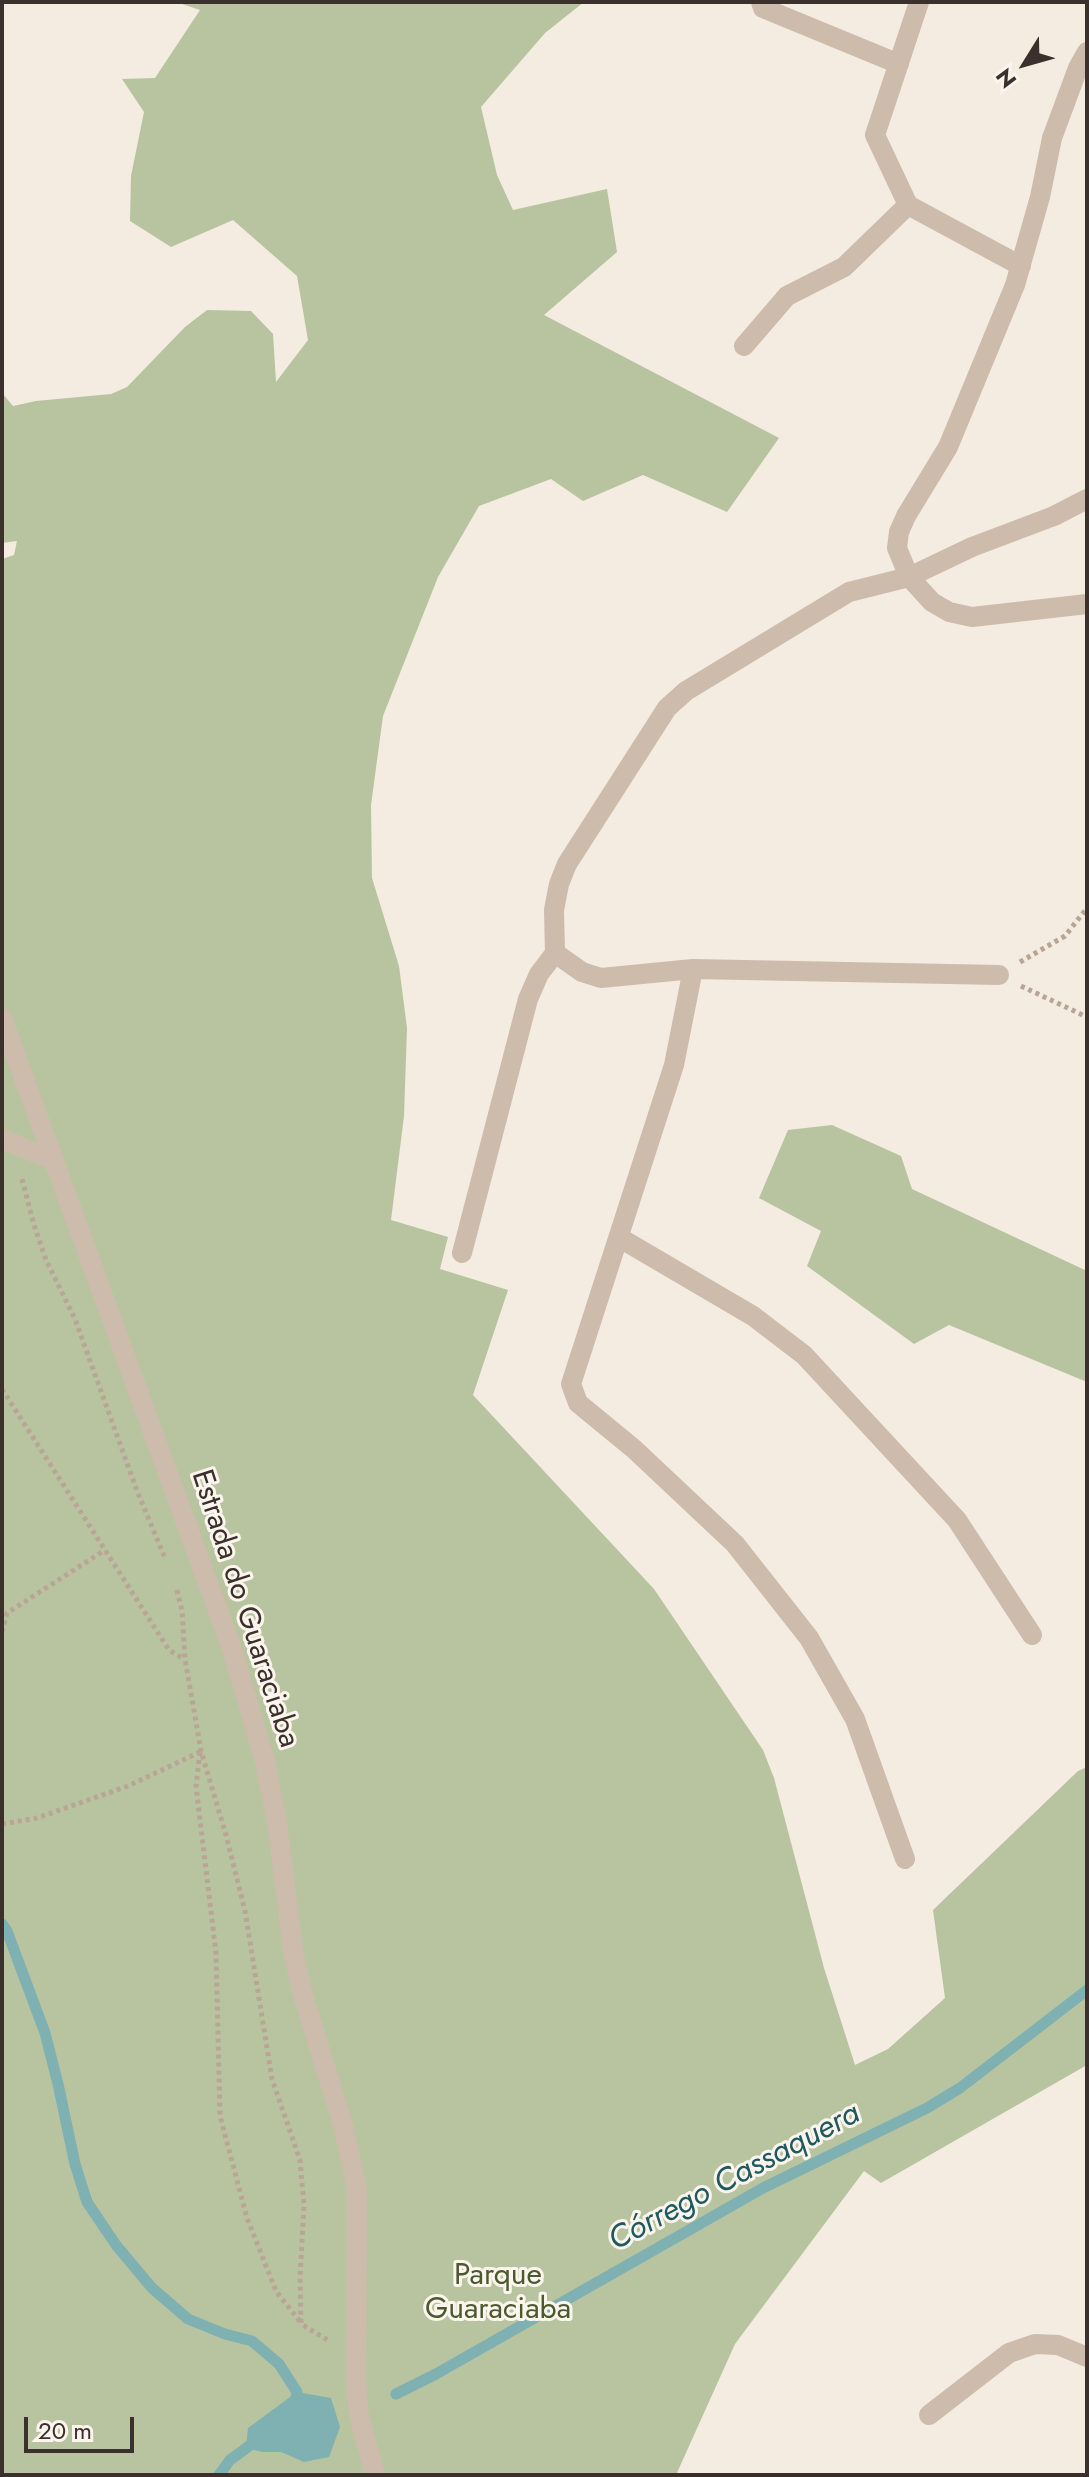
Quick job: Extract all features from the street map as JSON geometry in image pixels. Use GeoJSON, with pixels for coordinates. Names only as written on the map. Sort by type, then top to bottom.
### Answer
{"type":"FeatureCollection","features":[{"type":"Feature","properties":{"kind":"street"},"geometry":{"type":"LineString","coordinates":[[761,2],[763,8],[899,64]]}},
{"type":"Feature","properties":{"kind":"street"},"geometry":{"type":"LineString","coordinates":[[919,2],[875,135],[908,205],[1021,266]]}},
{"type":"Feature","properties":{"kind":"street"},"geometry":{"type":"LineString","coordinates":[[1084,64],[1052,138],[1040,197],[1004,314],[948,447],[906,516],[899,532],[897,548],[909,577],[932,602],[949,612],[972,617],[1087,604]]}},
{"type":"Feature","properties":{"kind":"street"},"geometry":{"type":"LineString","coordinates":[[744,346],[787,296],[844,267],[908,205]]}},
{"type":"Feature","properties":{"kind":"street"},"geometry":{"type":"LineString","coordinates":[[462,1253],[528,999],[539,974],[555,953],[554,910],[559,884],[567,864],[667,708],[686,691],[849,592],[909,577],[1087,499]]}},
{"type":"Feature","properties":{"kind":"street"},"geometry":{"type":"LineString","coordinates":[[555,953],[582,972],[601,978],[693,969],[999,975]]}},
{"type":"Feature","properties":{"kind":"street"},"geometry":{"type":"LineString","coordinates":[[693,969],[674,1065],[571,1384],[578,1403],[634,1449],[735,1544],[809,1638],[855,1719],[905,1859]]}},
{"type":"Feature","properties":{"kind":"street","name":"Estrada do Guaraciaba"},"geometry":{"type":"LineString","coordinates":[[2,1018],[233,1652],[258,1735],[277,1823],[293,1950],[301,1988],[344,2129],[357,2190],[356,2389],[359,2415],[375,2475]]}},
{"type":"Feature","properties":{"kind":"street"},"geometry":{"type":"LineString","coordinates":[[8,1142],[53,1160]]}},
{"type":"Feature","properties":{"kind":"street"},"geometry":{"type":"LineString","coordinates":[[620,1238],[753,1316],[804,1355],[957,1520],[1032,1635]]}},
{"type":"Feature","properties":{"kind":"street"},"geometry":{"type":"LineString","coordinates":[[929,2415],[1009,2353],[1035,2344],[1058,2345],[1087,2357]]}},
{"type":"Feature","properties":{"kind":"path"},"geometry":{"type":"LineString","coordinates":[[999,975],[1065,936],[1087,908]]}},
{"type":"Feature","properties":{"kind":"path"},"geometry":{"type":"LineString","coordinates":[[999,975],[1087,1017]]}},
{"type":"Feature","properties":{"kind":"path"},"geometry":{"type":"LineString","coordinates":[[8,1142],[46,1260],[75,1319],[137,1491],[170,1570]]}},
{"type":"Feature","properties":{"kind":"path"},"geometry":{"type":"LineString","coordinates":[[2,1389],[169,1650],[185,1659]]}},
{"type":"Feature","properties":{"kind":"path"},"geometry":{"type":"LineString","coordinates":[[2,1632],[7,1613],[105,1550]]}},
{"type":"Feature","properties":{"kind":"path"},"geometry":{"type":"LineString","coordinates":[[175,1582],[182,1611],[185,1659],[201,1751],[242,1896],[272,2079],[300,2160],[304,2205],[301,2324]]}},
{"type":"Feature","properties":{"kind":"path"},"geometry":{"type":"LineString","coordinates":[[201,1751],[196,1786],[216,1953],[220,2116],[247,2218],[276,2291],[301,2324],[357,2358]]}},
{"type":"Feature","properties":{"kind":"path"},"geometry":{"type":"LineString","coordinates":[[2,1824],[37,1818],[128,1786],[201,1751]]}},
{"type":"Feature","properties":{"kind":"green space","name":"Parque Guaraciaba"},"geometry":{"type":"Polygon","coordinates":[[[176,2],[584,2],[545,33],[481,107],[497,175],[513,210],[607,189],[617,252],[544,315],[779,438],[727,512],[643,475],[583,501],[551,479],[479,506],[438,577],[383,716],[371,805],[372,878],[399,966],[407,1028],[404,1116],[391,1220],[448,1237],[440,1269],[508,1290],[473,1395],[654,1589],[763,1750],[774,1778],[824,1968],[855,2065],[888,2049],[945,1998],[933,1910],[1078,1771],[1087,1767],[1087,2065],[881,2183],[864,2171],[735,2344],[676,2475],[2,2475],[2,559],[14,555],[17,541],[2,543],[2,393],[13,406],[111,394],[127,387],[185,327],[207,310],[251,311],[273,334],[276,382],[308,340],[297,276],[233,220],[171,247],[130,221],[131,176],[144,112],[122,79],[155,78],[200,10],[176,2]]]}},
{"type":"Feature","properties":{"kind":"green space"},"geometry":{"type":"Polygon","coordinates":[[[832,1125],[901,1156],[912,1189],[1087,1271],[1087,1382],[949,1325],[914,1344],[807,1266],[821,1231],[759,1198],[788,1130],[832,1125]]]}},
{"type":"Feature","properties":{"kind":"water"},"geometry":{"type":"Polygon","coordinates":[[[297,2392],[331,2398],[340,2427],[329,2457],[304,2462],[281,2452],[246,2448],[248,2428],[297,2392]]]}},
{"type":"Feature","properties":{"kind":"waterway"},"geometry":{"type":"LineString","coordinates":[[2,1924],[45,2033],[75,2164],[87,2202],[116,2245],[152,2288],[188,2319],[252,2341],[279,2364],[297,2392],[294,2407]]}},
{"type":"Feature","properties":{"kind":"waterway","name":"Córrego Cassaquera"},"geometry":{"type":"LineString","coordinates":[[396,2394],[763,2188],[927,2108],[960,2088],[1087,1990]]}},
{"type":"Feature","properties":{"kind":"waterway","name":"Córrego Cassaquera"},"geometry":{"type":"LineString","coordinates":[[219,2475],[230,2460],[256,2441]]}}]}
